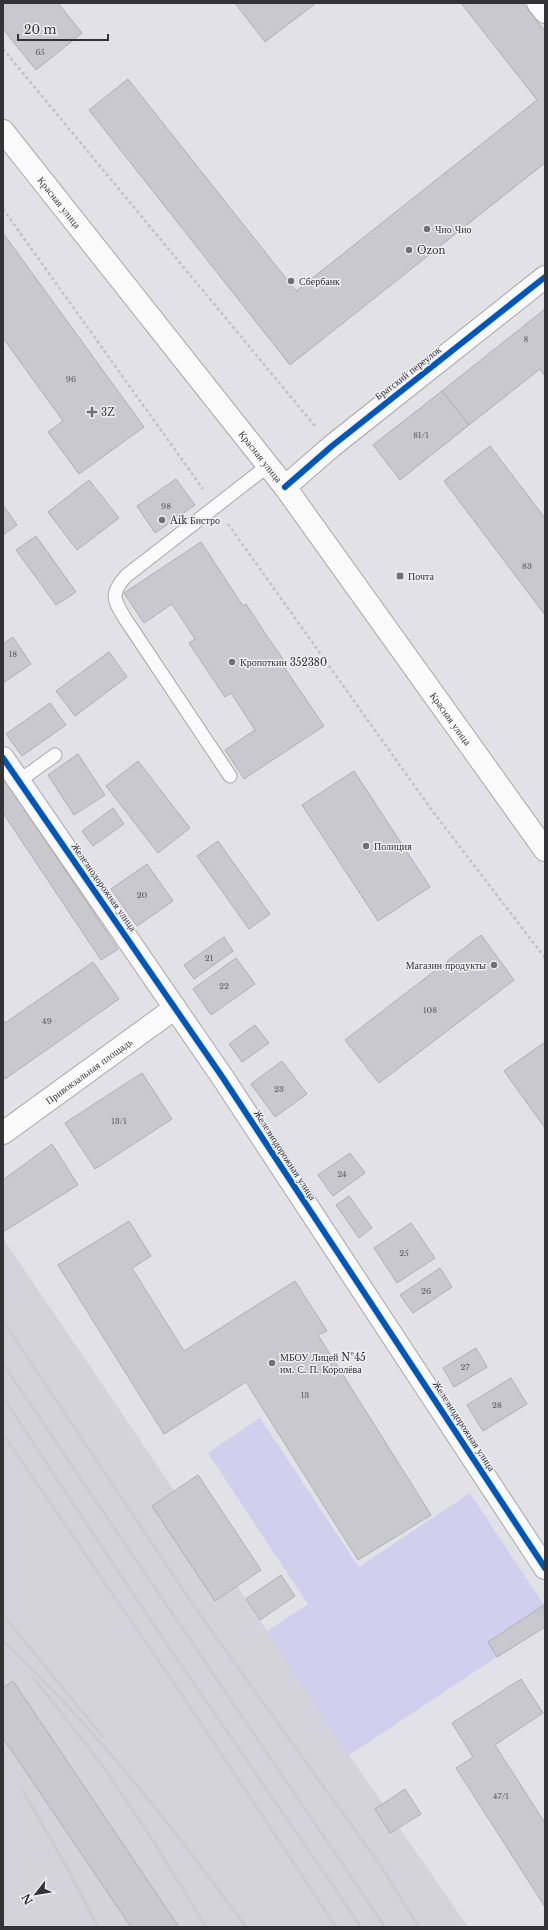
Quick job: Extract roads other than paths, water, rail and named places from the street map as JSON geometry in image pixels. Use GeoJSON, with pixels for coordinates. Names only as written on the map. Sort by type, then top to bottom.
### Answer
{"type":"FeatureCollection","features":[{"type":"Feature","properties":{"kind":"street"},"geometry":{"type":"LineString","coordinates":[[538,3],[545,12]]}},
{"type":"Feature","properties":{"kind":"street","name":"Красная улица"},"geometry":{"type":"LineString","coordinates":[[3,131],[285,487],[545,850]]}},
{"type":"Feature","properties":{"kind":"street","name":"Братский переулок"},"geometry":{"type":"LineString","coordinates":[[285,487],[332,446],[545,277]]}},
{"type":"Feature","properties":{"kind":"street","name":"Железнодорожная улица"},"geometry":{"type":"LineString","coordinates":[[3,758],[223,1078],[545,1568]]}},
{"type":"Feature","properties":{"kind":"street","name":"Привокзальная площадь"},"geometry":{"type":"LineString","coordinates":[[3,1133],[175,1008]]}},
{"type":"Feature","properties":{"kind":"lane"},"geometry":{"type":"LineString","coordinates":[[230,776],[115,602],[115,592],[126,576],[269,466]]}},
{"type":"Feature","properties":{"kind":"lane"},"geometry":{"type":"LineString","coordinates":[[19,781],[55,755]]}},
{"type":"Feature","properties":{"kind":"railway"},"geometry":{"type":"LineString","coordinates":[[3,1321],[200,1615],[380,1865],[419,1927]]}},
{"type":"Feature","properties":{"kind":"railway"},"geometry":{"type":"LineString","coordinates":[[3,1364],[385,1927]]}},
{"type":"Feature","properties":{"kind":"railway"},"geometry":{"type":"LineString","coordinates":[[3,1397],[145,1612],[361,1927]]}},
{"type":"Feature","properties":{"kind":"railway"},"geometry":{"type":"LineString","coordinates":[[3,1434],[173,1682],[336,1927]]}},
{"type":"Feature","properties":{"kind":"railway"},"geometry":{"type":"LineString","coordinates":[[3,1615],[102,1736]]}},
{"type":"Feature","properties":{"kind":"railway"},"geometry":{"type":"LineString","coordinates":[[3,1640],[61,1699],[110,1753],[180,1839],[246,1927]]}},
{"type":"Feature","properties":{"kind":"railway"},"geometry":{"type":"LineString","coordinates":[[33,1677],[102,1765],[150,1836],[206,1927]]}},
{"type":"Feature","properties":{"kind":"railway"},"geometry":{"type":"LineString","coordinates":[[23,1791],[65,1864],[98,1927]]}},
{"type":"Feature","properties":{"kind":"place","name":"Чио Чио"},"geometry":{"type":"Point","coordinates":[427,229]}},
{"type":"Feature","properties":{"kind":"place","name":"Ozon"},"geometry":{"type":"Point","coordinates":[409,250]}},
{"type":"Feature","properties":{"kind":"place","name":"Сбербанк"},"geometry":{"type":"Point","coordinates":[291,281]}},
{"type":"Feature","properties":{"kind":"place","name":"3Z"},"geometry":{"type":"Point","coordinates":[92,412]}},
{"type":"Feature","properties":{"kind":"place","name":"Aik Бистро"},"geometry":{"type":"Point","coordinates":[162,520]}},
{"type":"Feature","properties":{"kind":"place","name":"Почта"},"geometry":{"type":"Point","coordinates":[400,576]}},
{"type":"Feature","properties":{"kind":"place","name":"Кропоткин 352380"},"geometry":{"type":"Point","coordinates":[232,662]}},
{"type":"Feature","properties":{"kind":"place","name":"Полиция"},"geometry":{"type":"Point","coordinates":[366,846]}},
{"type":"Feature","properties":{"kind":"place","name":"Магазин продукты"},"geometry":{"type":"Point","coordinates":[494,965]}},
{"type":"Feature","properties":{"kind":"place","name":"МБОУ Лицей №45 им. С. П. Королёва"},"geometry":{"type":"Point","coordinates":[272,1363]}}]}
